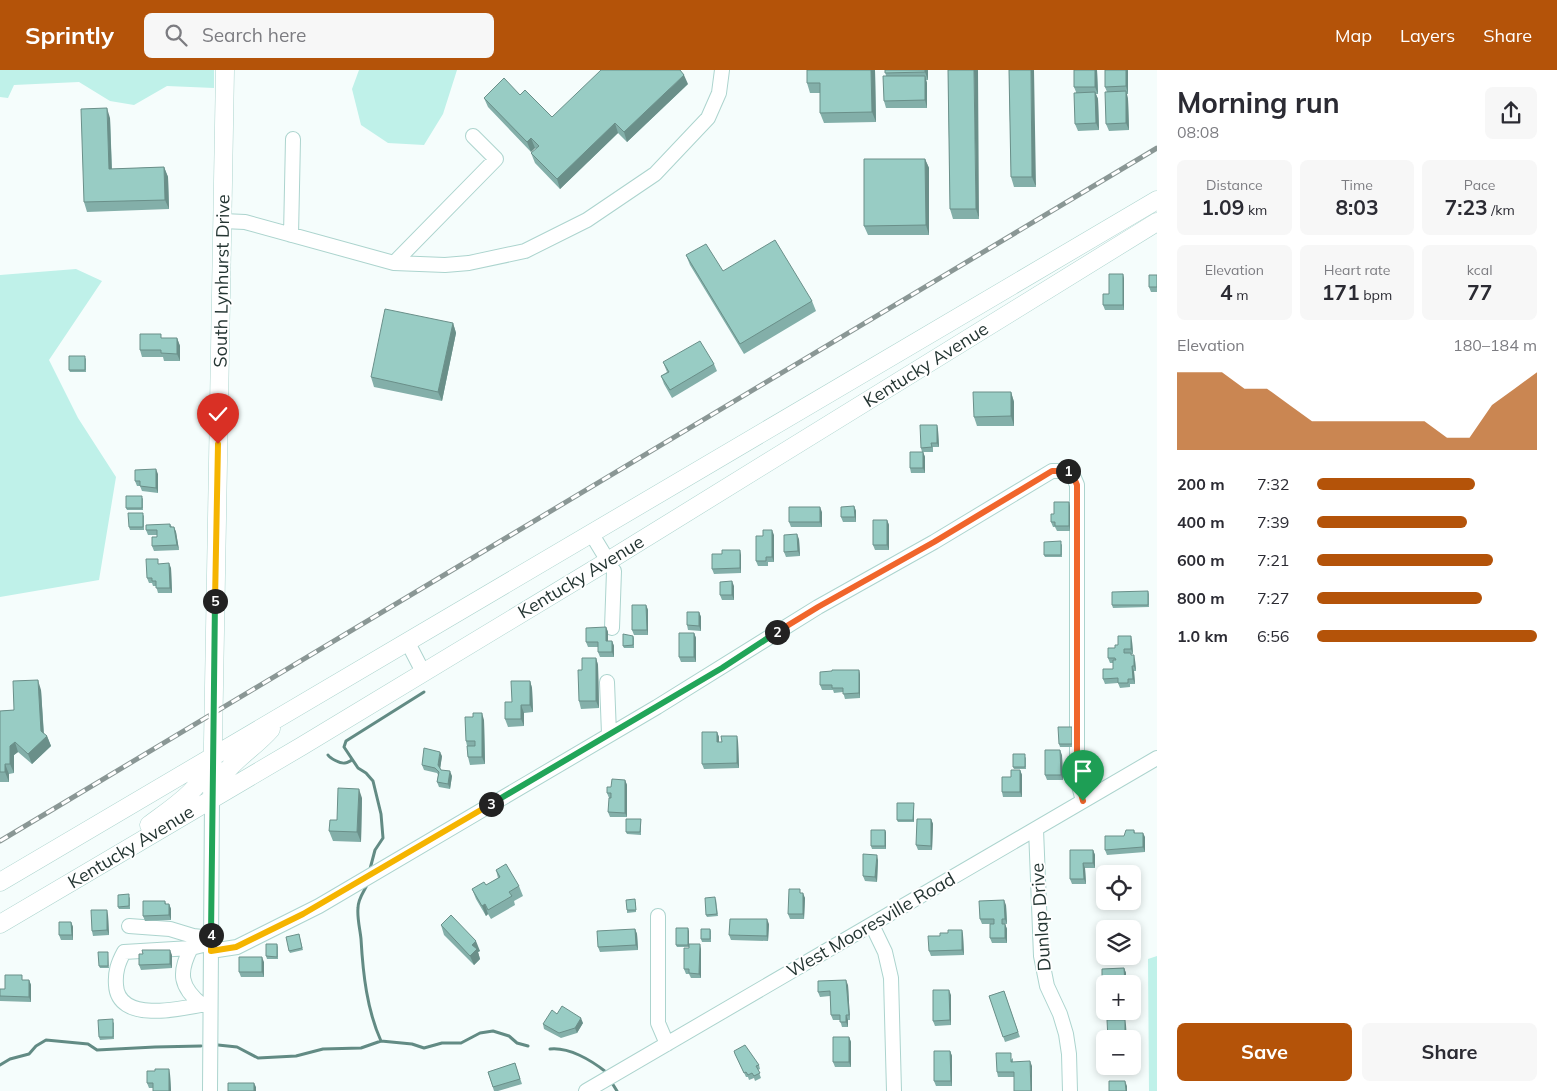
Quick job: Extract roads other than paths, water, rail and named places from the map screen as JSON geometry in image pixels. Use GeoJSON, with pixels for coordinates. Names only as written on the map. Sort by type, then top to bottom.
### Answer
{"type":"FeatureCollection","features":[{"type":"Feature","properties":{"kind":"main road","name":"South Lynhurst Drive"},"geometry":{"type":"LineString","coordinates":[[212,799],[225,70]]}},
{"type":"Feature","properties":{"kind":"main road","name":"Kentucky Avenue"},"geometry":{"type":"LineString","coordinates":[[0,882],[1157,200]]}},
{"type":"Feature","properties":{"kind":"main road","name":"Kentucky Avenue"},"geometry":{"type":"LineString","coordinates":[[0,924],[423,672],[611,566],[1157,222]]}},
{"type":"Feature","properties":{"kind":"main road"},"geometry":{"type":"LineString","coordinates":[[212,799],[217,785],[228,769],[264,737],[279,716]]}},
{"type":"Feature","properties":{"kind":"main road"},"geometry":{"type":"LineString","coordinates":[[139,842],[146,828],[201,782],[207,773],[213,755]]}},
{"type":"Feature","properties":{"kind":"street"},"geometry":{"type":"LineString","coordinates":[[223,221],[245,222],[394,263],[445,265],[469,263],[525,251],[587,220],[655,174],[708,118],[719,92],[722,70]]}},
{"type":"Feature","properties":{"kind":"street"},"geometry":{"type":"LineString","coordinates":[[394,263],[496,159],[473,136]]}},
{"type":"Feature","properties":{"kind":"street"},"geometry":{"type":"LineString","coordinates":[[291,235],[293,139]]}},
{"type":"Feature","properties":{"kind":"street"},"geometry":{"type":"LineString","coordinates":[[129,926],[163,928],[193,936],[211,944],[236,947],[303,914],[722,668],[818,607],[934,542],[1052,471],[1068,471],[1077,485],[1077,778],[1083,801]]}},
{"type":"Feature","properties":{"kind":"street"},"geometry":{"type":"LineString","coordinates":[[591,533],[611,566],[612,628]]}},
{"type":"Feature","properties":{"kind":"street"},"geometry":{"type":"LineString","coordinates":[[407,641],[423,672]]}},
{"type":"Feature","properties":{"kind":"street"},"geometry":{"type":"LineString","coordinates":[[607,682],[609,734]]}},
{"type":"Feature","properties":{"kind":"street","name":"West Mooresville Road"},"geometry":{"type":"LineString","coordinates":[[586,1091],[1157,758]]}},
{"type":"Feature","properties":{"kind":"street","name":"South Lynhurst Drive"},"geometry":{"type":"LineString","coordinates":[[210,1091],[206,1004],[211,944],[212,799]]}},
{"type":"Feature","properties":{"kind":"street","name":"Dunlap Drive"},"geometry":{"type":"LineString","coordinates":[[1036,829],[1042,966],[1047,986],[1060,1014],[1066,1034],[1069,1049],[1070,1091]]}},
{"type":"Feature","properties":{"kind":"street"},"geometry":{"type":"LineString","coordinates":[[658,916],[658,1023],[667,1044]]}},
{"type":"Feature","properties":{"kind":"street"},"geometry":{"type":"LineString","coordinates":[[872,925],[885,952],[891,978],[894,1091]]}},
{"type":"Feature","properties":{"kind":"street"},"geometry":{"type":"LineString","coordinates":[[206,1004],[173,1011],[132,1008],[123,1003],[116,993],[115,977],[117,963],[124,952],[190,948],[211,944]]}},
{"type":"Feature","properties":{"kind":"street"},"geometry":{"type":"LineString","coordinates":[[190,948],[182,970],[183,980],[191,996],[206,1004]]}},
{"type":"Feature","properties":{"kind":"waterway"},"geometry":{"type":"LineString","coordinates":[[370,869],[375,850],[383,838],[381,814],[373,781],[358,768],[344,747],[346,741],[424,692]]}},
{"type":"Feature","properties":{"kind":"waterway"},"geometry":{"type":"LineString","coordinates":[[328,755],[341,763],[352,760]]}},
{"type":"Feature","properties":{"kind":"waterway"},"geometry":{"type":"LineString","coordinates":[[368,883],[358,904],[358,916],[367,992],[372,1017],[381,1041]]}},
{"type":"Feature","properties":{"kind":"waterway"},"geometry":{"type":"LineString","coordinates":[[218,1045],[237,1047],[258,1058],[296,1056],[323,1049],[361,1048],[381,1041],[412,1044],[424,1048],[442,1043],[461,1043],[480,1033],[493,1031],[509,1036],[517,1043],[528,1046]]}},
{"type":"Feature","properties":{"kind":"waterway"},"geometry":{"type":"LineString","coordinates":[[0,1065],[10,1059],[29,1054],[36,1046],[46,1040],[88,1044],[97,1050],[201,1046]]}},
{"type":"Feature","properties":{"kind":"waterway"},"geometry":{"type":"LineString","coordinates":[[550,1049],[565,1050],[580,1055],[606,1072]]}},
{"type":"Feature","properties":{"kind":"waterway"},"geometry":{"type":"LineString","coordinates":[[612,1083],[617,1091]]}},
{"type":"Feature","properties":{"kind":"railway"},"geometry":{"type":"LineString","coordinates":[[0,841],[1157,148]]}}]}
